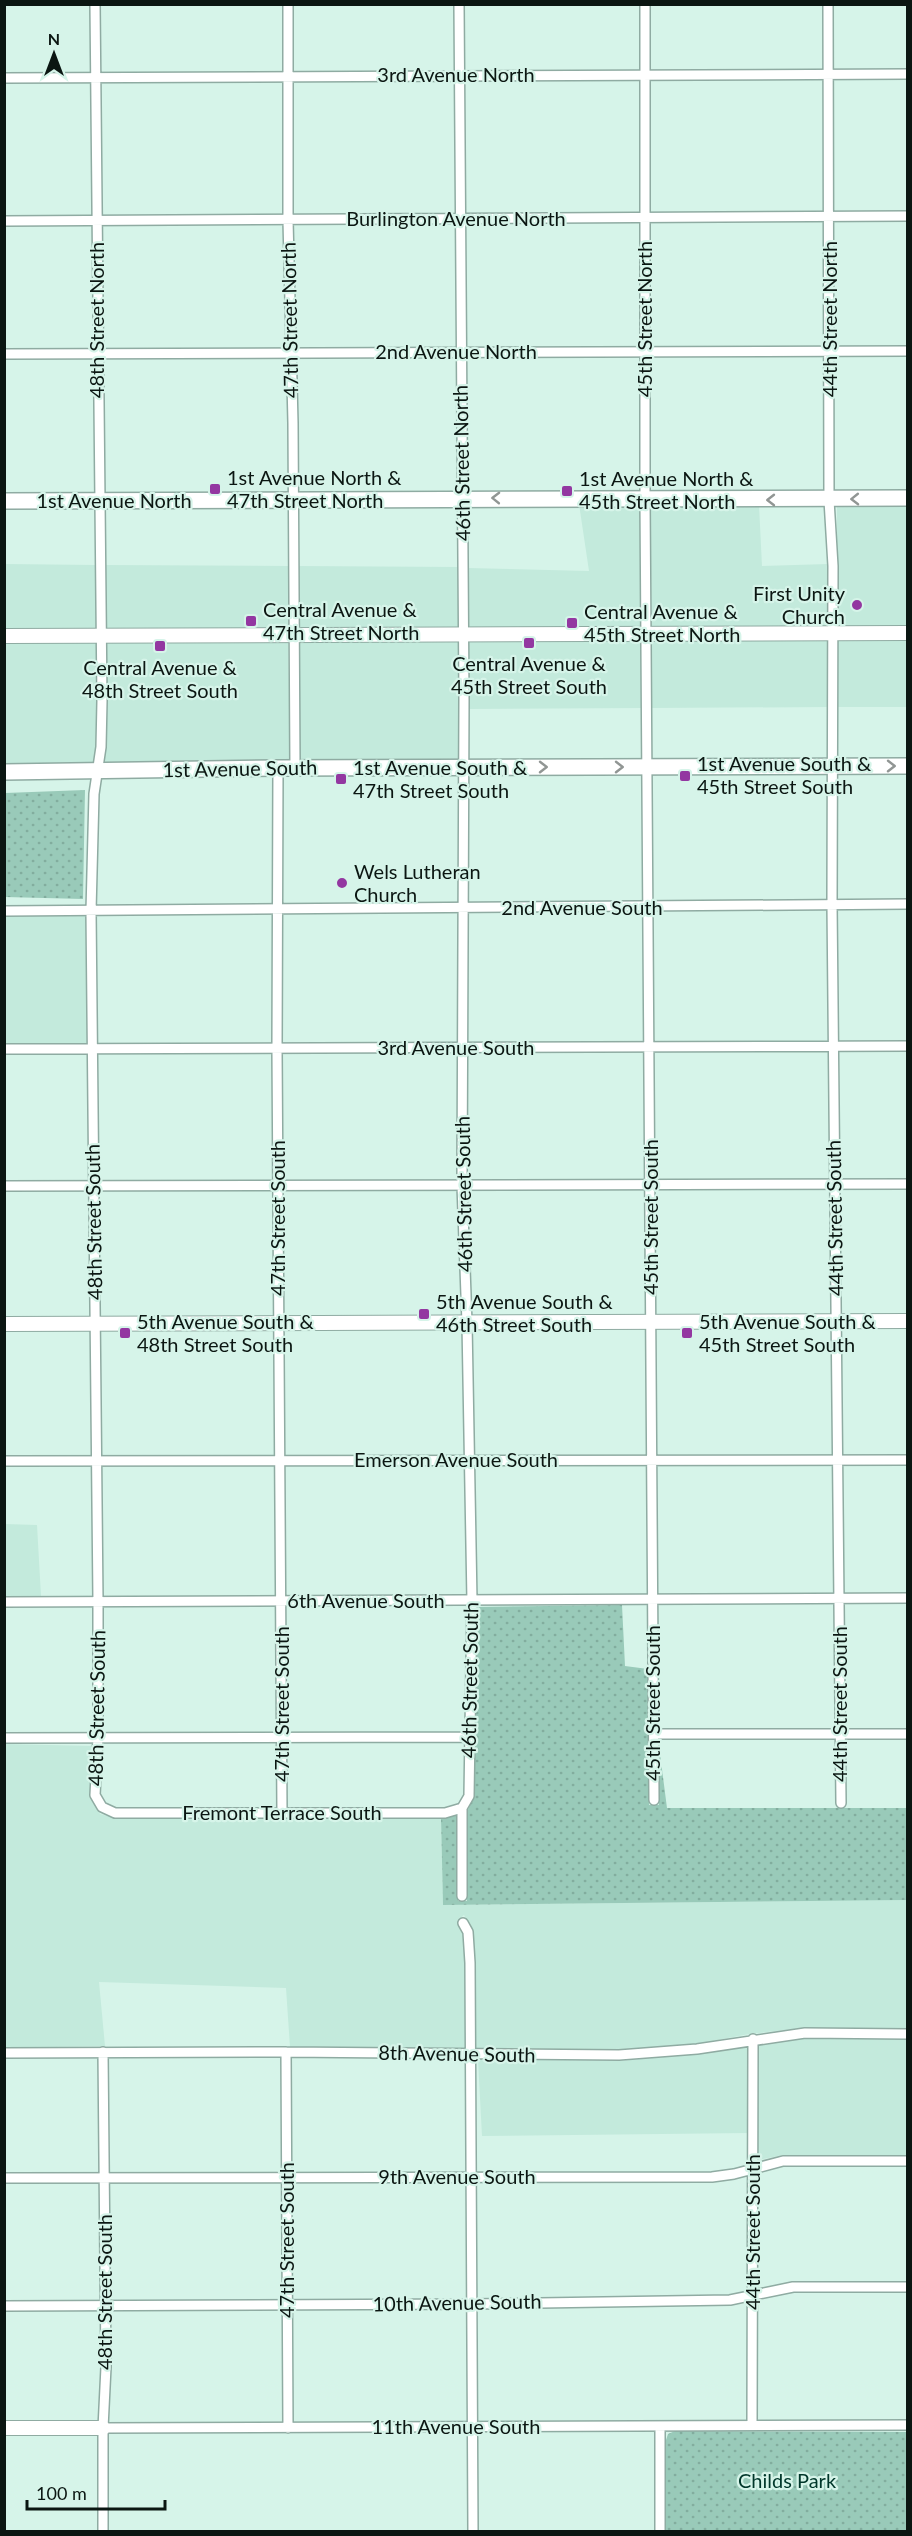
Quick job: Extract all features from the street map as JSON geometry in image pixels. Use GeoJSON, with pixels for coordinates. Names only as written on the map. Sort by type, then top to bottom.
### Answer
{"type":"FeatureCollection","features":[{"type":"Feature","properties":{"kind":"main road","name":"1st Avenue North"},"geometry":{"type":"LineString","coordinates":[[4,501],[908,498]]}},
{"type":"Feature","properties":{"kind":"main road","name":"1st Avenue South"},"geometry":{"type":"LineString","coordinates":[[4,772],[279,768],[908,766]]}},
{"type":"Feature","properties":{"kind":"street","name":"48th Street North"},"geometry":{"type":"LineString","coordinates":[[95,4],[100,636]]}},
{"type":"Feature","properties":{"kind":"street","name":"47th Street North"},"geometry":{"type":"LineString","coordinates":[[288,4],[293,635]]}},
{"type":"Feature","properties":{"kind":"street","name":"46th Street North"},"geometry":{"type":"LineString","coordinates":[[459,4],[461,498],[464,634]]}},
{"type":"Feature","properties":{"kind":"street","name":"45th Street North"},"geometry":{"type":"LineString","coordinates":[[645,4],[647,634]]}},
{"type":"Feature","properties":{"kind":"street","name":"44th Street North"},"geometry":{"type":"LineString","coordinates":[[828,4],[832,634]]}},
{"type":"Feature","properties":{"kind":"street","name":"3rd Avenue North"},"geometry":{"type":"LineString","coordinates":[[4,78],[458,74],[908,74]]}},
{"type":"Feature","properties":{"kind":"street","name":"Burlington Avenue North"},"geometry":{"type":"LineString","coordinates":[[4,221],[908,216]]}},
{"type":"Feature","properties":{"kind":"street","name":"2nd Avenue North"},"geometry":{"type":"LineString","coordinates":[[4,354],[908,351]]}},
{"type":"Feature","properties":{"kind":"street"},"geometry":{"type":"LineString","coordinates":[[4,636],[908,633]]}},
{"type":"Feature","properties":{"kind":"street","name":"46th Street South"},"geometry":{"type":"LineString","coordinates":[[462,1896],[462,1808],[469,1796],[472,1601],[462,1185],[464,634]]}},
{"type":"Feature","properties":{"kind":"street","name":"45th Street South"},"geometry":{"type":"LineString","coordinates":[[647,634],[654,1800]]}},
{"type":"Feature","properties":{"kind":"street","name":"44th Street South"},"geometry":{"type":"LineString","coordinates":[[832,634],[833,1047],[841,1803]]}},
{"type":"Feature","properties":{"kind":"street"},"geometry":{"type":"LineString","coordinates":[[293,635],[295,768]]}},
{"type":"Feature","properties":{"kind":"street","name":"48th Street South"},"geometry":{"type":"LineString","coordinates":[[100,636],[101,747],[96,771],[91,911],[98,1602],[98,1738],[95,1795],[102,1807]]}},
{"type":"Feature","properties":{"kind":"street","name":"47th Street South"},"geometry":{"type":"LineString","coordinates":[[279,768],[277,1049],[282,1813]]}},
{"type":"Feature","properties":{"kind":"street","name":"2nd Avenue South"},"geometry":{"type":"LineString","coordinates":[[4,911],[908,904]]}},
{"type":"Feature","properties":{"kind":"street","name":"3rd Avenue South"},"geometry":{"type":"LineString","coordinates":[[4,1049],[908,1046]]}},
{"type":"Feature","properties":{"kind":"street"},"geometry":{"type":"LineString","coordinates":[[4,1186],[908,1184]]}},
{"type":"Feature","properties":{"kind":"street"},"geometry":{"type":"LineString","coordinates":[[4,1324],[908,1321]]}},
{"type":"Feature","properties":{"kind":"street","name":"Emerson Avenue South"},"geometry":{"type":"LineString","coordinates":[[4,1461],[908,1460]]}},
{"type":"Feature","properties":{"kind":"street","name":"6th Avenue South"},"geometry":{"type":"LineString","coordinates":[[4,1602],[908,1598]]}},
{"type":"Feature","properties":{"kind":"street"},"geometry":{"type":"LineString","coordinates":[[654,1734],[908,1734]]}},
{"type":"Feature","properties":{"kind":"street"},"geometry":{"type":"LineString","coordinates":[[4,1738],[469,1737]]}},
{"type":"Feature","properties":{"kind":"street","name":"Fremont Terrace South"},"geometry":{"type":"LineString","coordinates":[[102,1807],[115,1813],[445,1813],[462,1808]]}},
{"type":"Feature","properties":{"kind":"street"},"geometry":{"type":"LineString","coordinates":[[463,1923],[469,1939],[471,2054],[473,2532]]}},
{"type":"Feature","properties":{"kind":"street","name":"8th Avenue South"},"geometry":{"type":"LineString","coordinates":[[4,2053],[286,2052],[619,2055],[697,2049],[805,2033],[908,2034]]}},
{"type":"Feature","properties":{"kind":"street","name":"44th Street South"},"geometry":{"type":"LineString","coordinates":[[752,2425],[753,2039]]}},
{"type":"Feature","properties":{"kind":"street","name":"48th Street South"},"geometry":{"type":"LineString","coordinates":[[103,2052],[106,2367],[103,2428],[103,2532]]}},
{"type":"Feature","properties":{"kind":"street","name":"47th Street South"},"geometry":{"type":"LineString","coordinates":[[286,2052],[288,2428]]}},
{"type":"Feature","properties":{"kind":"street","name":"9th Avenue South"},"geometry":{"type":"LineString","coordinates":[[4,2178],[712,2177],[734,2174],[753,2167],[783,2161],[908,2161]]}},
{"type":"Feature","properties":{"kind":"street","name":"10th Avenue South"},"geometry":{"type":"LineString","coordinates":[[4,2306],[471,2304],[730,2300],[793,2287],[908,2287]]}},
{"type":"Feature","properties":{"kind":"street","name":"11th Avenue South"},"geometry":{"type":"LineString","coordinates":[[4,2428],[908,2425]]}},
{"type":"Feature","properties":{"kind":"street"},"geometry":{"type":"LineString","coordinates":[[660,2426],[660,2532]]}},
{"type":"Feature","properties":{"kind":"shaded area"},"geometry":{"type":"Polygon","coordinates":[[[579,504],[641,505],[642,629],[468,629],[468,568],[589,571],[579,504]]]}},
{"type":"Feature","properties":{"kind":"shaded area"},"geometry":{"type":"Polygon","coordinates":[[[907,504],[907,628],[837,628],[837,505],[907,504]]]}},
{"type":"Feature","properties":{"kind":"shaded area"},"geometry":{"type":"Polygon","coordinates":[[[650,505],[759,505],[762,566],[828,564],[828,628],[652,629],[650,505]]]}},
{"type":"Feature","properties":{"kind":"shaded area"},"geometry":{"type":"Polygon","coordinates":[[[5,564],[95,565],[96,630],[5,631],[5,564]]]}},
{"type":"Feature","properties":{"kind":"shaded area"},"geometry":{"type":"Polygon","coordinates":[[[105,565],[288,566],[288,629],[105,630],[105,565]]]}},
{"type":"Feature","properties":{"kind":"shaded area"},"geometry":{"type":"Polygon","coordinates":[[[298,566],[459,567],[459,629],[298,629],[298,566]]]}},
{"type":"Feature","properties":{"kind":"shaded area"},"geometry":{"type":"Polygon","coordinates":[[[828,639],[828,707],[652,708],[652,640],[828,639]]]}},
{"type":"Feature","properties":{"kind":"shaded area"},"geometry":{"type":"Polygon","coordinates":[[[837,639],[907,639],[907,707],[838,707],[837,639]]]}},
{"type":"Feature","properties":{"kind":"shaded area"},"geometry":{"type":"Polygon","coordinates":[[[288,640],[290,763],[102,765],[106,747],[105,641],[288,640]]]}},
{"type":"Feature","properties":{"kind":"shaded area"},"geometry":{"type":"Polygon","coordinates":[[[298,640],[459,640],[459,762],[299,763],[298,640]]]}},
{"type":"Feature","properties":{"kind":"shaded area"},"geometry":{"type":"Polygon","coordinates":[[[468,640],[642,640],[643,708],[469,709],[468,640]]]}},
{"type":"Feature","properties":{"kind":"shaded area"},"geometry":{"type":"Polygon","coordinates":[[[4,641],[96,641],[97,747],[93,765],[5,766],[4,641]]]}},
{"type":"Feature","properties":{"kind":"shaded area"},"geometry":{"type":"Polygon","coordinates":[[[5,916],[86,916],[88,1044],[5,1044],[5,916]]]}},
{"type":"Feature","properties":{"kind":"shaded area"},"geometry":{"type":"Polygon","coordinates":[[[5,1524],[37,1525],[41,1596],[5,1596],[5,1524]]]}},
{"type":"Feature","properties":{"kind":"shaded area"},"geometry":{"type":"Polygon","coordinates":[[[5,1744],[93,1746],[91,1798],[100,1814],[115,1818],[441,1818],[443,1905],[907,1900],[907,2029],[805,2028],[749,2034],[697,2044],[619,2050],[475,2048],[473,1931],[464,1915],[457,1921],[464,1939],[466,2048],[290,2047],[286,1988],[99,1982],[105,2046],[5,2048],[5,1744]]]}},
{"type":"Feature","properties":{"kind":"shaded area"},"geometry":{"type":"Polygon","coordinates":[[[805,2038],[907,2039],[907,2155],[783,2155],[758,2160],[758,2044],[805,2038]]]}},
{"type":"Feature","properties":{"kind":"shaded area"},"geometry":{"type":"Polygon","coordinates":[[[749,2045],[749,2133],[482,2136],[478,2060],[475,2059],[619,2061],[698,2054],[749,2045]]]}},
{"type":"Feature","properties":{"kind":"green space"},"geometry":{"type":"Polygon","coordinates":[[[85,790],[83,899],[5,897],[5,793],[85,790]]]}},
{"type":"Feature","properties":{"kind":"green space"},"geometry":{"type":"Polygon","coordinates":[[[622,1605],[625,1666],[648,1669],[649,1805],[659,1805],[659,1746],[667,1808],[907,1808],[907,1900],[443,1905],[441,1818],[457,1815],[458,1901],[467,1901],[467,1812],[474,1796],[477,1607],[622,1605]]]}},
{"type":"Feature","properties":{"kind":"green space","name":"Childs Park"},"geometry":{"type":"Polygon","coordinates":[[[675,2431],[907,2432],[907,2531],[666,2531],[666,2440],[668,2434],[675,2431]]]}},
{"type":"Feature","properties":{"kind":"place","name":"1st Avenue North & 47th Street North"},"geometry":{"type":"Point","coordinates":[215,489]}},
{"type":"Feature","properties":{"kind":"place","name":"1st Avenue North & 45th Street North"},"geometry":{"type":"Point","coordinates":[567,491]}},
{"type":"Feature","properties":{"kind":"place","name":"First Unity Church"},"geometry":{"type":"Point","coordinates":[857,605]}},
{"type":"Feature","properties":{"kind":"place","name":"Central Avenue & 47th Street North"},"geometry":{"type":"Point","coordinates":[251,621]}},
{"type":"Feature","properties":{"kind":"place","name":"Central Avenue & 45th Street North"},"geometry":{"type":"Point","coordinates":[572,623]}},
{"type":"Feature","properties":{"kind":"place","name":"Central Avenue & 45th Street South"},"geometry":{"type":"Point","coordinates":[529,643]}},
{"type":"Feature","properties":{"kind":"place","name":"Central Avenue & 48th Street South"},"geometry":{"type":"Point","coordinates":[160,646]}},
{"type":"Feature","properties":{"kind":"place","name":"1st Avenue South & 45th Street South"},"geometry":{"type":"Point","coordinates":[685,776]}},
{"type":"Feature","properties":{"kind":"place","name":"1st Avenue South & 47th Street South"},"geometry":{"type":"Point","coordinates":[341,779]}},
{"type":"Feature","properties":{"kind":"place","name":"Wels Lutheran Church"},"geometry":{"type":"Point","coordinates":[342,883]}},
{"type":"Feature","properties":{"kind":"place","name":"5th Avenue South & 46th Street South"},"geometry":{"type":"Point","coordinates":[424,1314]}},
{"type":"Feature","properties":{"kind":"place","name":"5th Avenue South & 48th Street South"},"geometry":{"type":"Point","coordinates":[125,1333]}},
{"type":"Feature","properties":{"kind":"place","name":"5th Avenue South & 45th Street South"},"geometry":{"type":"Point","coordinates":[687,1333]}}]}
